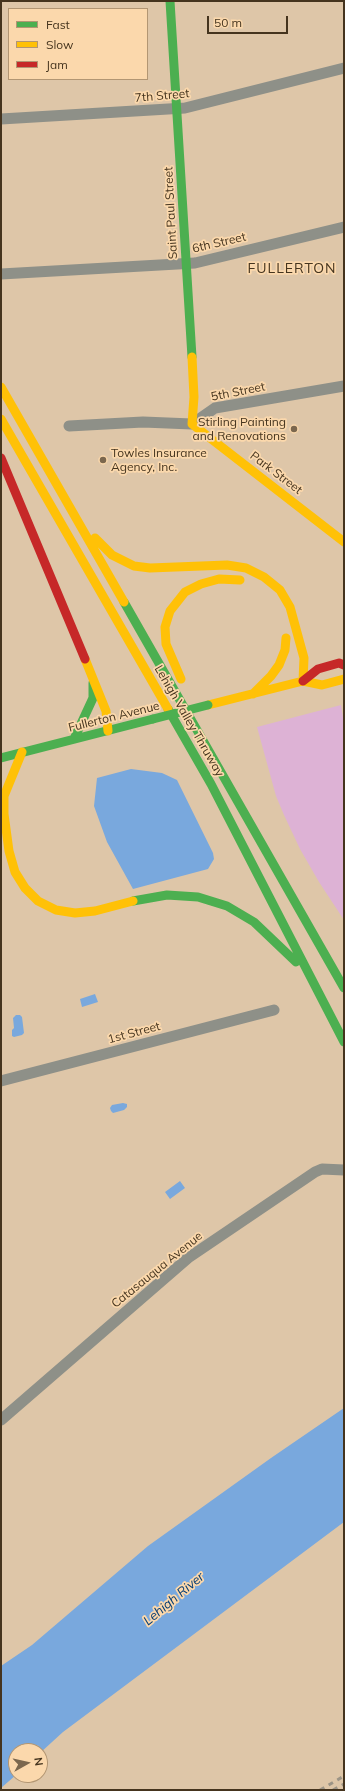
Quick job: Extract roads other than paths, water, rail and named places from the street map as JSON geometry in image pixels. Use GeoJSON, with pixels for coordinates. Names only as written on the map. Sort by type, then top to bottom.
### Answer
{"type":"FeatureCollection","features":[{"type":"Feature","properties":{"kind":"main road","name":"Saint Paul Street"},"geometry":{"type":"LineString","coordinates":[[170,1],[194,397],[192,424]]}},
{"type":"Feature","properties":{"kind":"main road"},"geometry":{"type":"LineString","coordinates":[[3,389],[99,543],[112,555],[130,565],[142,567],[236,566],[255,572],[272,583],[285,598],[293,615],[304,658],[303,681]]}},
{"type":"Feature","properties":{"kind":"main road","name":"Lehigh Valley Thruway"},"geometry":{"type":"LineString","coordinates":[[3,389],[344,988]]}},
{"type":"Feature","properties":{"kind":"main road","name":"Lehigh Valley Thruway"},"geometry":{"type":"LineString","coordinates":[[1,419],[211,784],[344,1042]]}},
{"type":"Feature","properties":{"kind":"main road","name":"Park Street"},"geometry":{"type":"LineString","coordinates":[[192,424],[344,542]]}},
{"type":"Feature","properties":{"kind":"main road"},"geometry":{"type":"LineString","coordinates":[[1,458],[21,503],[93,683],[106,711],[108,730]]}},
{"type":"Feature","properties":{"kind":"main road"},"geometry":{"type":"LineString","coordinates":[[185,687],[166,644],[165,627],[172,608],[185,592],[210,581],[227,578],[250,583]]}},
{"type":"Feature","properties":{"kind":"main road"},"geometry":{"type":"LineString","coordinates":[[283,628],[291,658]]}},
{"type":"Feature","properties":{"kind":"main road"},"geometry":{"type":"LineString","coordinates":[[253,694],[271,676],[279,664],[285,650],[286,638]]}},
{"type":"Feature","properties":{"kind":"main road","name":"Fullerton Avenue"},"geometry":{"type":"LineString","coordinates":[[1,758],[303,681],[318,669],[339,663],[344,665]]}},
{"type":"Feature","properties":{"kind":"main road"},"geometry":{"type":"LineString","coordinates":[[295,668],[303,681]]}},
{"type":"Feature","properties":{"kind":"main road","name":"Fullerton Avenue"},"geometry":{"type":"LineString","coordinates":[[303,681],[322,685],[344,679]]}},
{"type":"Feature","properties":{"kind":"main road"},"geometry":{"type":"LineString","coordinates":[[74,739],[93,698],[93,683]]}},
{"type":"Feature","properties":{"kind":"main road"},"geometry":{"type":"LineString","coordinates":[[192,702],[231,788]]}},
{"type":"Feature","properties":{"kind":"main road"},"geometry":{"type":"LineString","coordinates":[[22,752],[4,796],[2,809],[9,851],[16,872],[31,895],[46,906],[65,912],[75,913],[95,911],[167,895],[190,896],[213,901],[241,913],[266,931],[310,976]]}},
{"type":"Feature","properties":{"kind":"street","name":"7th Street"},"geometry":{"type":"LineString","coordinates":[[1,119],[177,109],[344,68]]}},
{"type":"Feature","properties":{"kind":"street","name":"6th Street"},"geometry":{"type":"LineString","coordinates":[[1,274],[195,263],[344,227]]}},
{"type":"Feature","properties":{"kind":"street","name":"5th Street"},"geometry":{"type":"LineString","coordinates":[[192,424],[215,408],[344,386]]}},
{"type":"Feature","properties":{"kind":"street"},"geometry":{"type":"LineString","coordinates":[[69,426],[143,422],[192,424]]}},
{"type":"Feature","properties":{"kind":"street","name":"1st Street"},"geometry":{"type":"LineString","coordinates":[[1,1081],[274,1010]]}},
{"type":"Feature","properties":{"kind":"street","name":"Catasauqua Avenue"},"geometry":{"type":"LineString","coordinates":[[1,1420],[188,1258],[315,1172],[322,1170],[344,1170]]}},
{"type":"Feature","properties":{"kind":"water"},"geometry":{"type":"Polygon","coordinates":[[[131,769],[162,773],[177,780],[213,853],[214,859],[208,869],[133,889],[107,842],[94,806],[97,778],[131,769]]]}},
{"type":"Feature","properties":{"kind":"water"},"geometry":{"type":"Polygon","coordinates":[[[95,994],[98,1002],[82,1007],[80,999],[95,994]]]}},
{"type":"Feature","properties":{"kind":"water"},"geometry":{"type":"Polygon","coordinates":[[[16,1015],[20,1015],[22,1017],[24,1033],[14,1037],[12,1036],[12,1030],[14,1028],[13,1018],[16,1015]]]}},
{"type":"Feature","properties":{"kind":"water"},"geometry":{"type":"Polygon","coordinates":[[[123,1103],[127,1104],[127,1107],[124,1110],[113,1113],[111,1111],[110,1108],[112,1105],[123,1103]]]}},
{"type":"Feature","properties":{"kind":"water"},"geometry":{"type":"Polygon","coordinates":[[[180,1181],[185,1188],[170,1199],[165,1192],[180,1181]]]}},
{"type":"Feature","properties":{"kind":"water","name":"Lehigh River"},"geometry":{"type":"Polygon","coordinates":[[[344,1408],[344,1522],[63,1732],[48,1746],[48,1743],[8,1743],[8,1782],[1,1788],[1,1666],[32,1645],[148,1546],[344,1408]]]}},
{"type":"Feature","properties":{"kind":"railway"},"geometry":{"type":"LineString","coordinates":[[320,1790],[344,1776]]}},
{"type":"Feature","properties":{"kind":"railway"},"geometry":{"type":"LineString","coordinates":[[333,1790],[344,1784]]}},
{"type":"Feature","properties":{"kind":"place","name":"Stirling Painting and Renovations"},"geometry":{"type":"Point","coordinates":[294,429]}},
{"type":"Feature","properties":{"kind":"place","name":"Towles Insurance Agency, Inc."},"geometry":{"type":"Point","coordinates":[103,460]}},
{"type":"Feature","properties":{"kind":"district","name":"FULLERTON"},"geometry":{"type":"Point","coordinates":[292,269]}}]}
